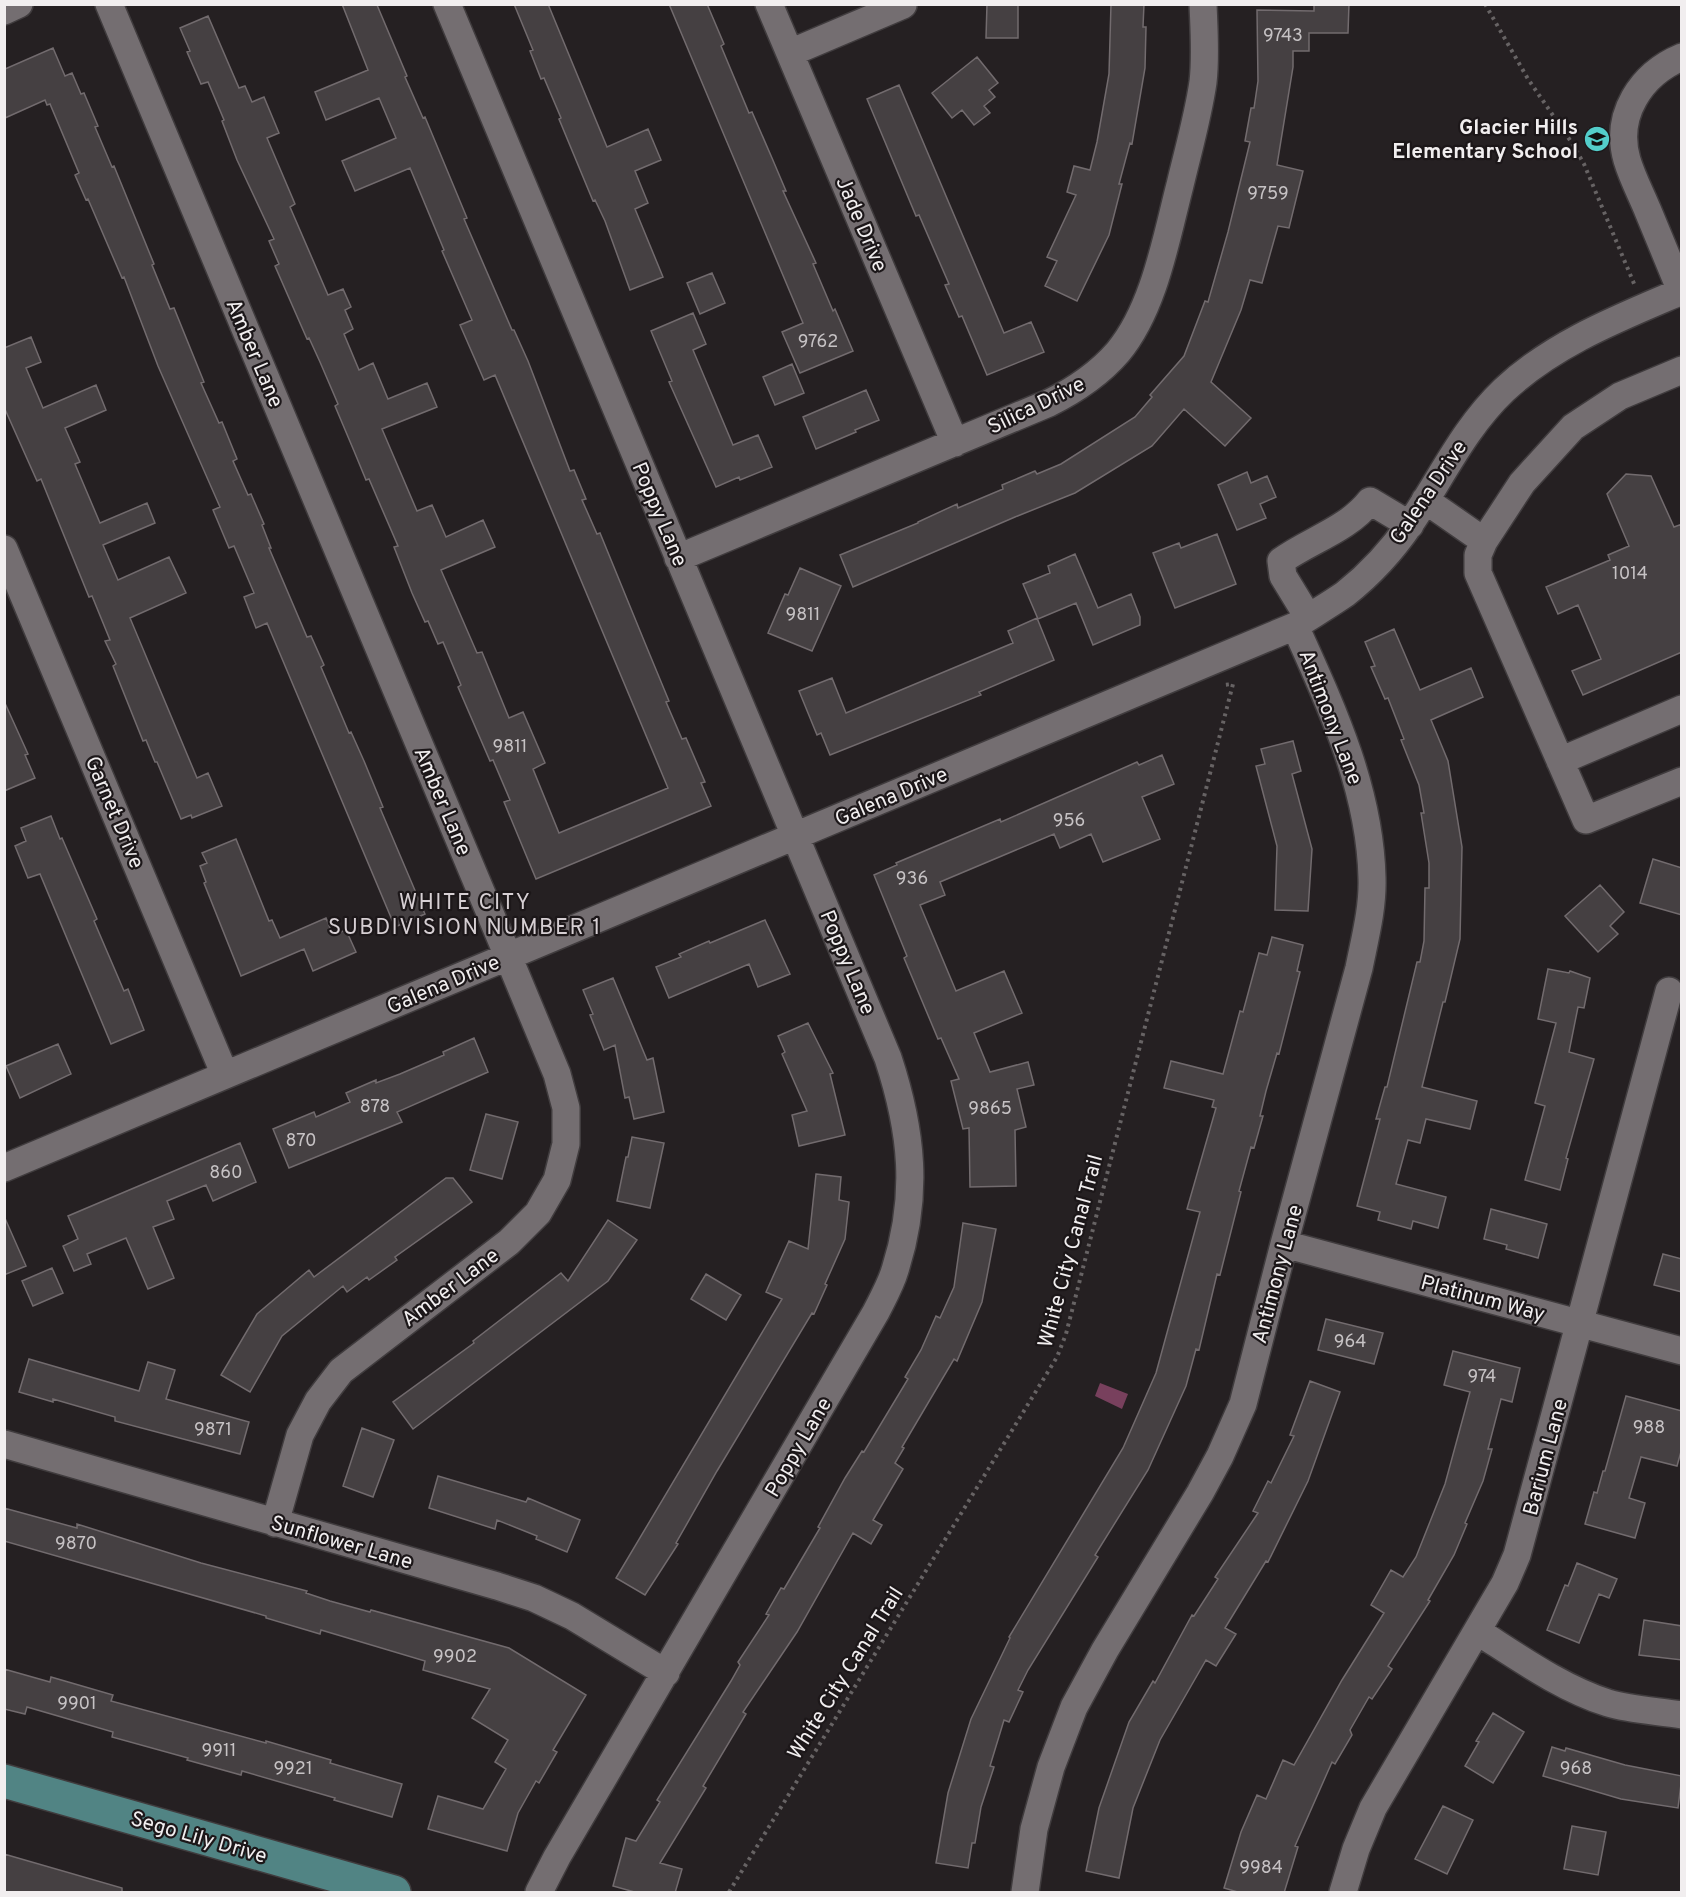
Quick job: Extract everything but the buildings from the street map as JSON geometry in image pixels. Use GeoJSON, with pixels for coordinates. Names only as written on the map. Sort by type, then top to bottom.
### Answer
{"type":"FeatureCollection","features":[{"type":"Feature","properties":{"kind":"main road","name":"Sego Lily Drive"},"geometry":{"type":"LineString","coordinates":[[4,1781],[394,1893]]}},
{"type":"Feature","properties":{"kind":"street"},"geometry":{"type":"LineString","coordinates":[[4,11],[19,4]]}},
{"type":"Feature","properties":{"kind":"street","name":"Amber Lane"},"geometry":{"type":"LineString","coordinates":[[109,4],[557,1074],[566,1108],[566,1144],[557,1180],[538,1213],[509,1242],[341,1371],[318,1401],[300,1435],[275,1523]]}},
{"type":"Feature","properties":{"kind":"street","name":"Poppy Lane"},"geometry":{"type":"LineString","coordinates":[[447,4],[888,1058],[901,1099],[908,1139],[910,1182],[906,1228],[895,1272],[876,1312],[557,1857],[539,1893]]}},
{"type":"Feature","properties":{"kind":"street","name":"Jade Drive"},"geometry":{"type":"LineString","coordinates":[[769,4],[955,443]]}},
{"type":"Feature","properties":{"kind":"street","name":"Silica Drive"},"geometry":{"type":"LineString","coordinates":[[678,558],[1049,403],[1091,378],[1118,351],[1135,325],[1151,288],[1164,249],[1192,136],[1203,81],[1203,4]]}},
{"type":"Feature","properties":{"kind":"street"},"geometry":{"type":"LineString","coordinates":[[789,53],[903,5]]}},
{"type":"Feature","properties":{"kind":"street"},"geometry":{"type":"LineString","coordinates":[[1681,291],[1627,160],[1624,132],[1630,105],[1638,91],[1659,69],[1682,57]]}},
{"type":"Feature","properties":{"kind":"street","name":"Galena Drive"},"geometry":{"type":"LineString","coordinates":[[4,1168],[1302,621],[1346,593],[1379,562],[1410,525],[1463,438],[1504,391],[1550,354],[1597,328],[1681,291]]}},
{"type":"Feature","properties":{"kind":"street"},"geometry":{"type":"LineString","coordinates":[[1682,370],[1620,396],[1573,427],[1522,483],[1484,541],[1478,555],[1478,573],[1586,820],[1682,781]]}},
{"type":"Feature","properties":{"kind":"street"},"geometry":{"type":"LineString","coordinates":[[1425,500],[1484,541]]}},
{"type":"Feature","properties":{"kind":"street","name":"Antimony Lane"},"geometry":{"type":"LineString","coordinates":[[1025,1893],[1037,1818],[1051,1767],[1074,1707],[1105,1650],[1220,1456],[1243,1404],[1359,968],[1368,924],[1372,878],[1359,786],[1302,621],[1283,576],[1281,561],[1299,548],[1334,531],[1359,514],[1370,501],[1410,525]]}},
{"type":"Feature","properties":{"kind":"street","name":"Garnet Drive"},"geometry":{"type":"LineString","coordinates":[[4,549],[225,1075]]}},
{"type":"Feature","properties":{"kind":"street"},"geometry":{"type":"LineString","coordinates":[[1560,761],[1682,709]]}},
{"type":"Feature","properties":{"kind":"street","name":"Barium Lane"},"geometry":{"type":"LineString","coordinates":[[1344,1893],[1356,1849],[1373,1808],[1505,1582],[1517,1555],[1669,991]]}},
{"type":"Feature","properties":{"kind":"street","name":"Platinum Way"},"geometry":{"type":"LineString","coordinates":[[1284,1244],[1682,1351]]}},
{"type":"Feature","properties":{"kind":"street","name":"Sunflower Lane"},"geometry":{"type":"LineString","coordinates":[[4,1444],[534,1598],[572,1616],[666,1673]]}},
{"type":"Feature","properties":{"kind":"street"},"geometry":{"type":"LineString","coordinates":[[1477,1631],[1547,1675],[1577,1690],[1609,1703],[1682,1715]]}},
{"type":"Feature","properties":{"kind":"path"},"geometry":{"type":"LineString","coordinates":[[1485,4],[1527,79],[1584,164],[1637,289]]}},
{"type":"Feature","properties":{"kind":"path","name":"White City Canal Trail"},"geometry":{"type":"LineString","coordinates":[[729,1893],[1057,1357],[1066,1334],[1233,684]]}},
{"type":"Feature","properties":{"kind":"shaded area"},"geometry":{"type":"Polygon","coordinates":[[[1100,1383],[1128,1394],[1122,1409],[1095,1396],[1100,1383]]]}},
{"type":"Feature","properties":{"kind":"place","name":"Glacier Hills Elementary School"},"geometry":{"type":"Point","coordinates":[1597,139]}},
{"type":"Feature","properties":{"kind":"district","name":"WHITE CITY SUBDIVISION NUMBER 1"},"geometry":{"type":"Point","coordinates":[465,914]}}]}
